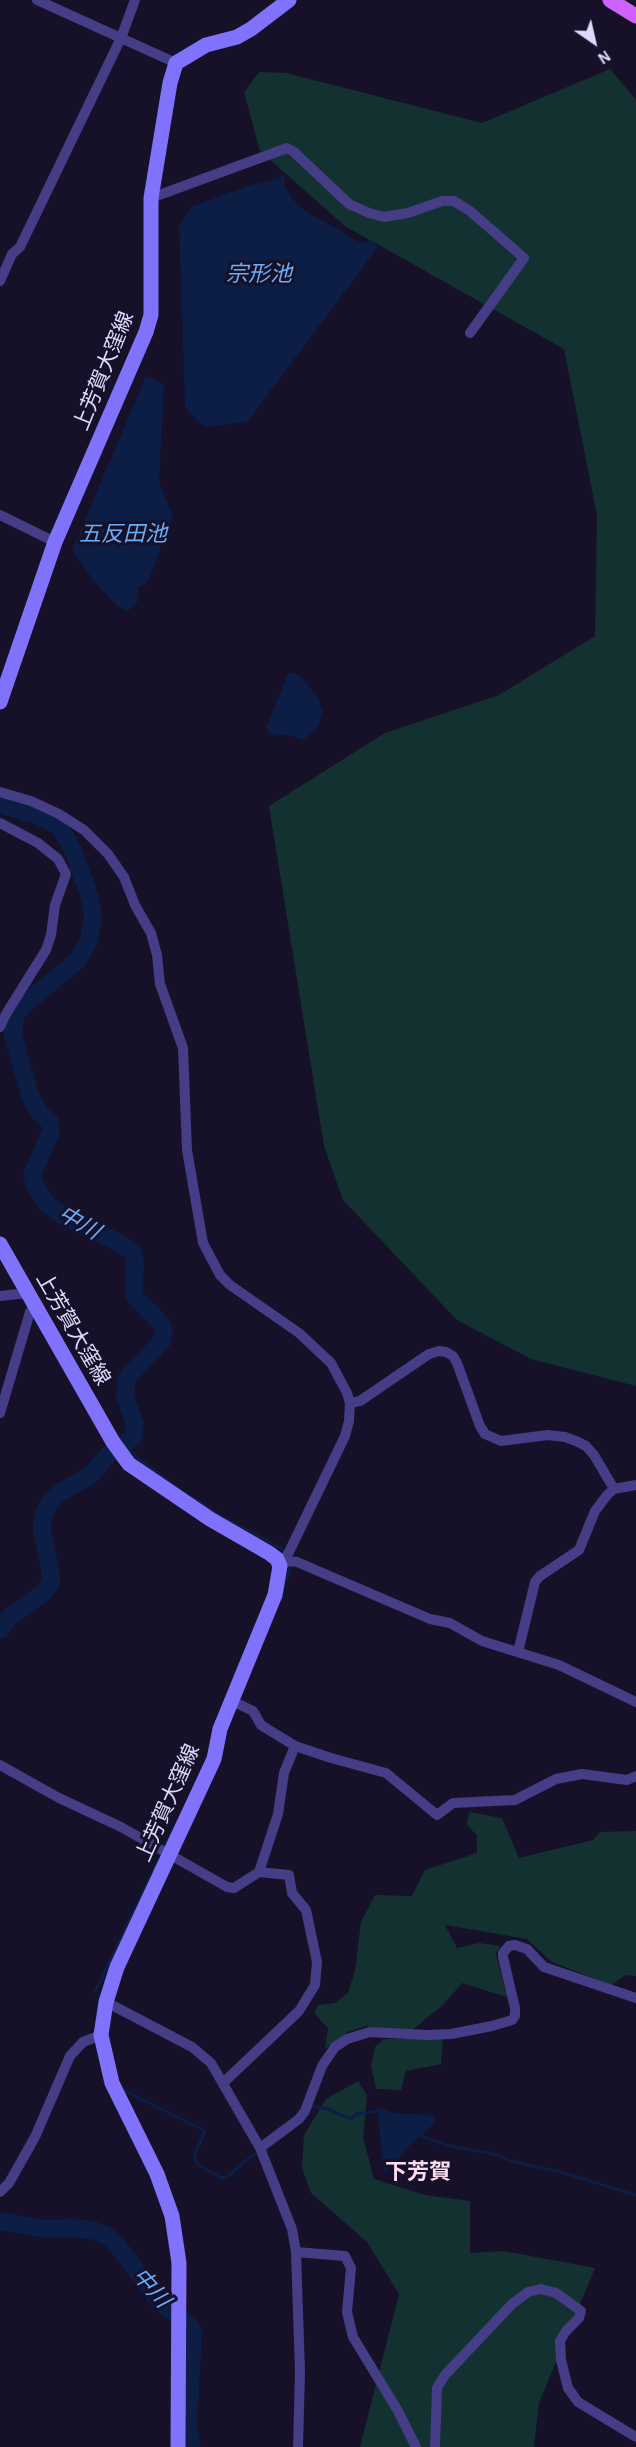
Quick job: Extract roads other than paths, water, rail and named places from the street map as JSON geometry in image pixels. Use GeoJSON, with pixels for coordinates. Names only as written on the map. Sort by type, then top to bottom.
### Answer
{"type":"FeatureCollection","features":[{"type":"Feature","properties":{"kind":"main road"},"geometry":{"type":"LineString","coordinates":[[176,63],[206,45],[237,37],[289,0]]}},
{"type":"Feature","properties":{"kind":"main road"},"geometry":{"type":"LineString","coordinates":[[610,0],[636,16]]}},
{"type":"Feature","properties":{"kind":"main road","name":"上芳賀大窪線"},"geometry":{"type":"LineString","coordinates":[[0,702],[55,542],[152,315],[151,198],[170,83],[176,63]]}},
{"type":"Feature","properties":{"kind":"main road","name":"上芳賀大窪線"},"geometry":{"type":"LineString","coordinates":[[0,1244],[117,1448],[140,1473],[277,1559],[286,1557],[275,1595],[220,1730],[214,1759],[123,1950],[106,2002],[101,2036],[112,2083],[157,2174],[172,2216],[179,2263],[178,2447]]}},
{"type":"Feature","properties":{"kind":"street"},"geometry":{"type":"LineString","coordinates":[[37,0],[176,63]]}},
{"type":"Feature","properties":{"kind":"street"},"geometry":{"type":"LineString","coordinates":[[0,281],[12,254],[20,247],[121,38],[135,0]]}},
{"type":"Feature","properties":{"kind":"street"},"geometry":{"type":"LineString","coordinates":[[151,198],[287,148],[349,204],[369,213],[384,217],[408,213],[442,201],[454,201],[470,211],[524,258],[470,333]]}},
{"type":"Feature","properties":{"kind":"street"},"geometry":{"type":"LineString","coordinates":[[0,515],[55,542]]}},
{"type":"Feature","properties":{"kind":"street"},"geometry":{"type":"LineString","coordinates":[[0,792],[50,809],[84,830],[108,854],[124,877],[135,905],[152,933],[160,984],[183,1048],[187,1150],[202,1243],[220,1275],[230,1285],[299,1333],[331,1363],[350,1403],[345,1436],[286,1557],[288,1561],[297,1562],[430,1619],[450,1623],[482,1641],[519,1650],[559,1665],[636,1702]]}},
{"type":"Feature","properties":{"kind":"street"},"geometry":{"type":"LineString","coordinates":[[0,823],[38,843],[58,859],[66,874],[55,905],[51,935],[46,950],[0,1027]]}},
{"type":"Feature","properties":{"kind":"street"},"geometry":{"type":"LineString","coordinates":[[0,1296],[31,1299],[30,1312],[0,1413]]}},
{"type":"Feature","properties":{"kind":"street"},"geometry":{"type":"LineString","coordinates":[[350,1403],[360,1401],[429,1354],[439,1351],[446,1352],[453,1356],[457,1363],[485,1434],[501,1441],[526,1440],[548,1435],[576,1441],[586,1446],[594,1455],[614,1489]]}},
{"type":"Feature","properties":{"kind":"street"},"geometry":{"type":"LineString","coordinates":[[519,1650],[535,1582],[540,1575],[579,1550],[595,1511],[614,1489],[636,1485]]}},
{"type":"Feature","properties":{"kind":"street"},"geometry":{"type":"LineString","coordinates":[[232,1701],[253,1711],[261,1725],[295,1746],[387,1773],[437,1815],[453,1803],[515,1800],[556,1779],[582,1774],[627,1780],[636,1776]]}},
{"type":"Feature","properties":{"kind":"street"},"geometry":{"type":"LineString","coordinates":[[259,1872],[278,1814],[284,1773],[295,1746]]}},
{"type":"Feature","properties":{"kind":"street"},"geometry":{"type":"LineString","coordinates":[[0,1765],[59,1798],[121,1827],[227,1887],[234,1888],[259,1872],[289,1875],[292,1893],[306,1910],[317,1962],[315,1985],[299,2011],[224,2083]]}},
{"type":"Feature","properties":{"kind":"street"},"geometry":{"type":"LineString","coordinates":[[260,2148],[298,2119],[305,2110],[322,2066],[335,2047],[347,2039],[357,2034],[370,2032],[452,2034],[512,2020],[516,2008],[502,1957],[509,1946],[515,1945],[527,1949],[544,1967],[636,1998]]}},
{"type":"Feature","properties":{"kind":"street"},"geometry":{"type":"LineString","coordinates":[[106,2002],[192,2047],[211,2063],[260,2148],[292,2229],[296,2252],[300,2372],[298,2447]]}},
{"type":"Feature","properties":{"kind":"street"},"geometry":{"type":"LineString","coordinates":[[0,2192],[9,2183],[35,2137],[70,2056],[83,2042],[101,2036]]}},
{"type":"Feature","properties":{"kind":"street"},"geometry":{"type":"LineString","coordinates":[[296,2252],[345,2256],[351,2266],[347,2312],[353,2337],[398,2411],[416,2447]]}},
{"type":"Feature","properties":{"kind":"street"},"geometry":{"type":"LineString","coordinates":[[435,2447],[437,2388],[445,2375],[512,2304],[528,2292],[540,2289],[556,2293],[581,2311],[579,2318],[560,2341],[561,2360],[568,2388],[578,2402],[636,2437]]}},
{"type":"Feature","properties":{"kind":"water","name":"宗形池"},"geometry":{"type":"Polygon","coordinates":[[[285,174],[284,185],[292,199],[309,214],[342,231],[350,238],[363,243],[371,240],[378,247],[247,422],[204,427],[185,405],[179,224],[193,206],[251,185],[278,179],[285,174]]]}},
{"type":"Feature","properties":{"kind":"water","name":"五反田池"},"geometry":{"type":"Polygon","coordinates":[[[138,373],[164,384],[159,482],[173,516],[151,574],[145,584],[138,588],[138,601],[131,609],[125,611],[117,606],[94,581],[72,550],[141,388],[145,377],[138,373]]]}},
{"type":"Feature","properties":{"kind":"water"},"geometry":{"type":"Polygon","coordinates":[[[288,674],[299,675],[317,696],[323,711],[318,727],[304,740],[284,734],[272,736],[266,728],[288,674]]]}},
{"type":"Feature","properties":{"kind":"water"},"geometry":{"type":"Polygon","coordinates":[[[377,2107],[396,2114],[423,2114],[434,2117],[434,2124],[412,2143],[384,2174],[377,2107]]]}},
{"type":"Feature","properties":{"kind":"waterway","name":"中川"},"geometry":{"type":"LineString","coordinates":[[0,804],[39,816],[59,826],[73,850],[90,898],[93,917],[89,940],[78,960],[27,1002],[17,1013],[14,1022],[13,1036],[31,1098],[40,1113],[50,1122],[51,1131],[32,1175],[36,1187],[48,1205],[66,1218],[118,1242],[133,1252],[134,1296],[164,1329],[162,1341],[127,1378],[125,1395],[135,1425],[133,1437],[109,1454],[90,1476],[59,1493],[47,1506],[43,1516],[42,1530],[51,1583],[44,1592],[10,1617],[0,1630]]}},
{"type":"Feature","properties":{"kind":"waterway"},"geometry":{"type":"LineString","coordinates":[[125,1444],[140,1460],[187,1495]]}},
{"type":"Feature","properties":{"kind":"waterway"},"geometry":{"type":"LineString","coordinates":[[193,1498],[219,1515],[286,1551]]}},
{"type":"Feature","properties":{"kind":"waterway"},"geometry":{"type":"LineString","coordinates":[[282,1593],[291,1566]]}},
{"type":"Feature","properties":{"kind":"waterway"},"geometry":{"type":"LineString","coordinates":[[165,1846],[173,1829]]}},
{"type":"Feature","properties":{"kind":"waterway"},"geometry":{"type":"LineString","coordinates":[[95,1992],[162,1853]]}},
{"type":"Feature","properties":{"kind":"waterway"},"geometry":{"type":"LineString","coordinates":[[125,2091],[205,2131],[194,2156],[198,2165],[222,2178],[228,2176],[254,2154]]}},
{"type":"Feature","properties":{"kind":"waterway"},"geometry":{"type":"LineString","coordinates":[[311,2106],[328,2109],[351,2119],[356,2114],[380,2111]]}},
{"type":"Feature","properties":{"kind":"waterway"},"geometry":{"type":"LineString","coordinates":[[419,2135],[446,2145],[499,2155],[511,2161],[560,2172],[636,2195]]}},
{"type":"Feature","properties":{"kind":"waterway","name":"中川"},"geometry":{"type":"LineString","coordinates":[[0,2221],[47,2229],[92,2230],[107,2235],[162,2304],[188,2324],[193,2331],[188,2431],[192,2447]]}},
{"type":"Feature","properties":{"kind":"district","name":"下芳賀"},"geometry":{"type":"Point","coordinates":[418,2172]}}]}
